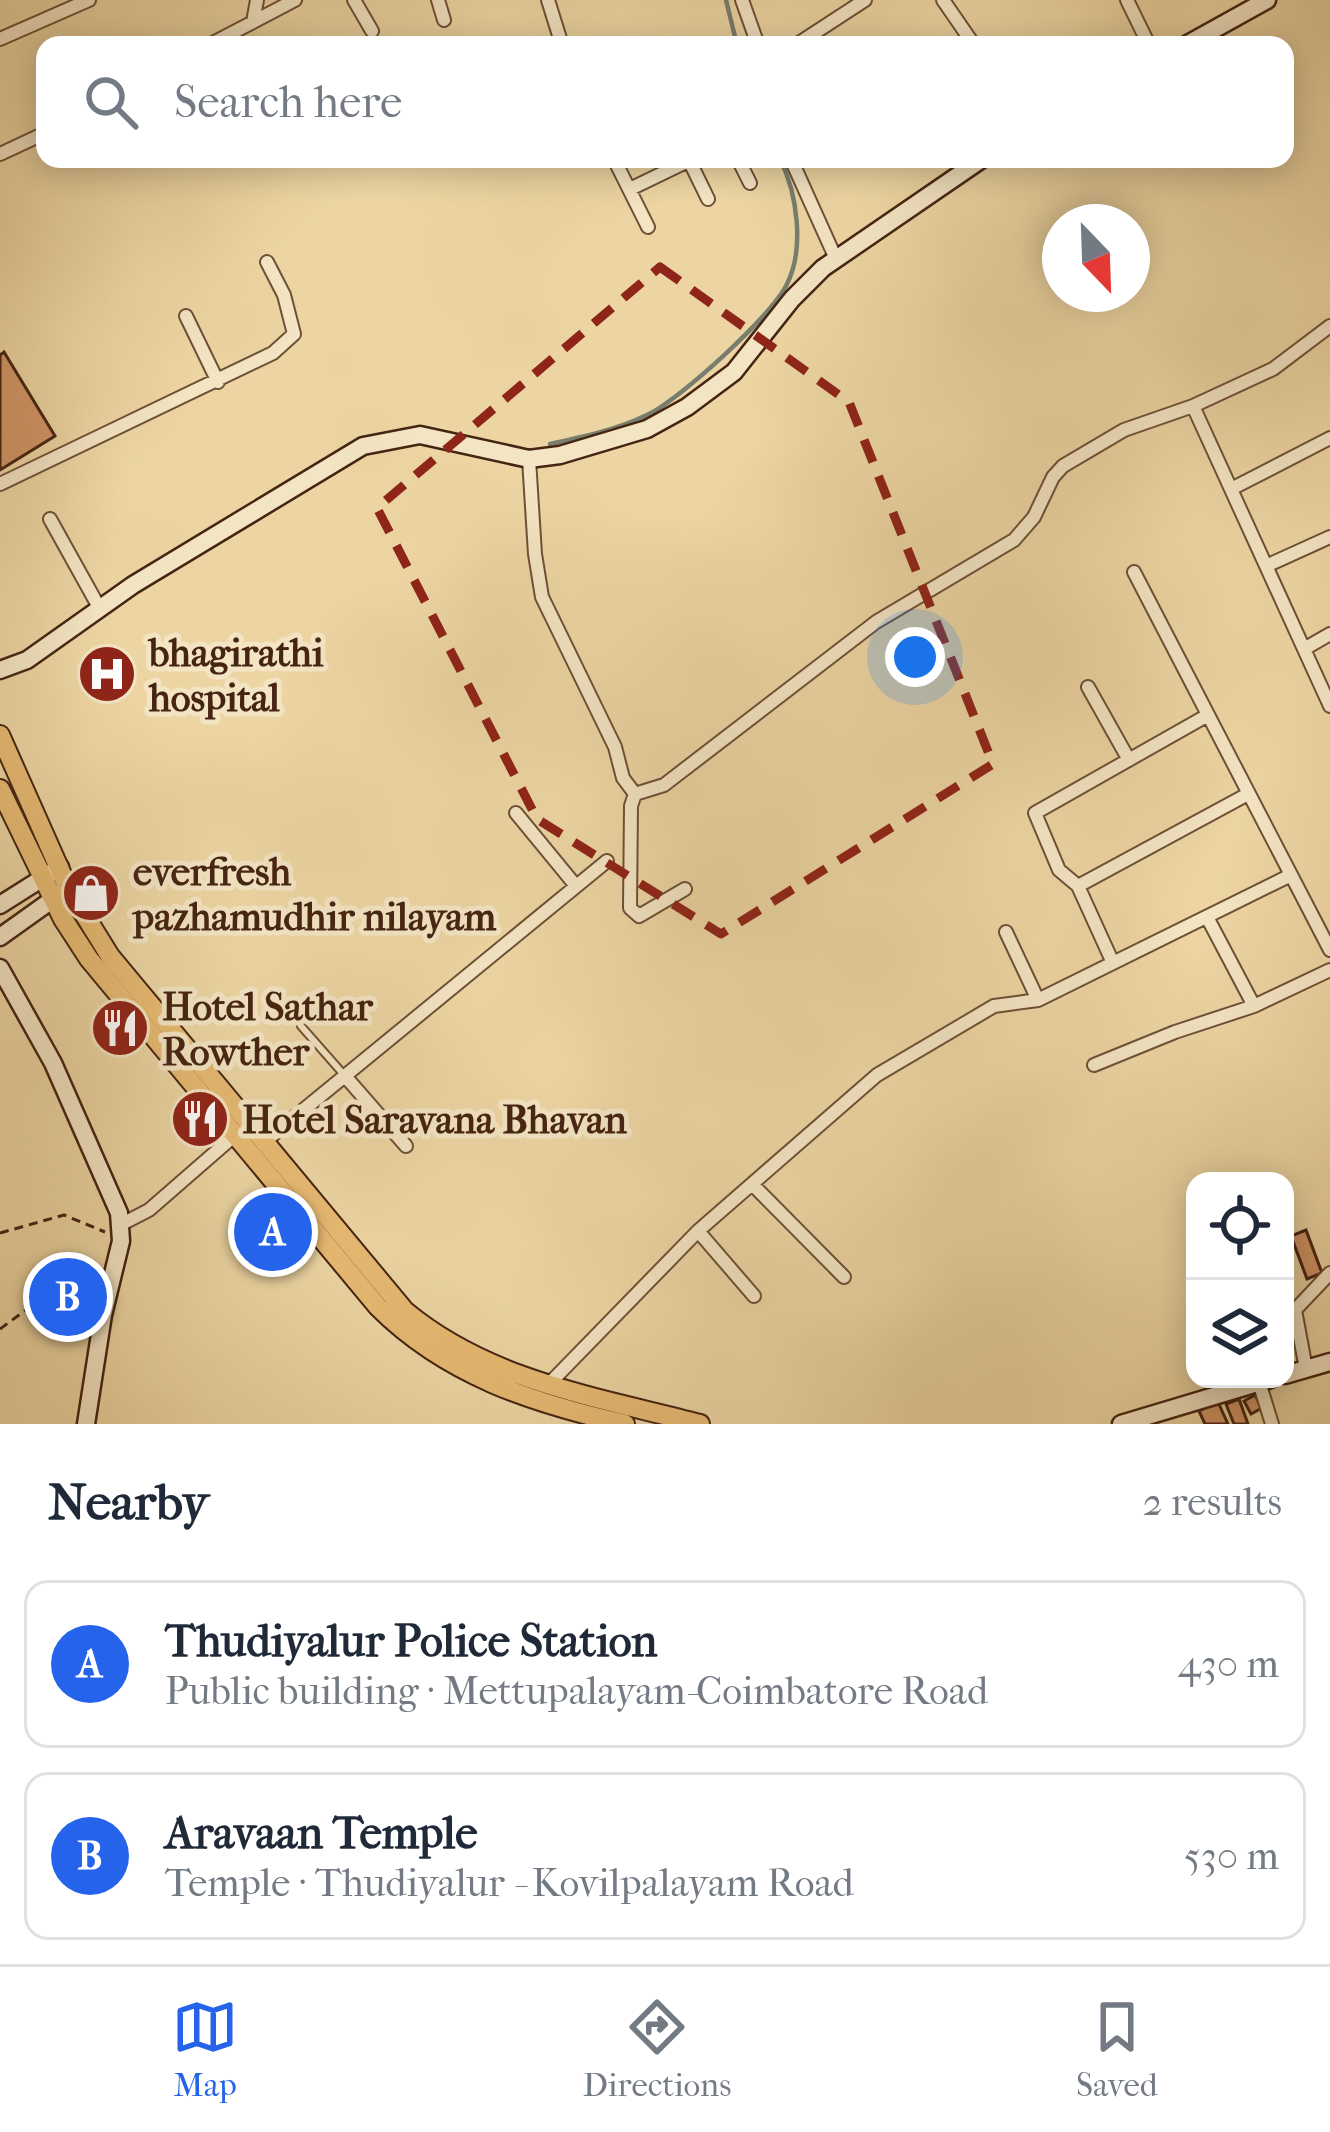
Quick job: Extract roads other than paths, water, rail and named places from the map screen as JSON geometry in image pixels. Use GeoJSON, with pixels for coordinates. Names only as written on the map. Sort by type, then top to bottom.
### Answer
{"type":"FeatureCollection","features":[{"type":"Feature","properties":{"kind":"highway"},"geometry":{"type":"LineString","coordinates":[[0,735],[89,959],[405,1334],[475,1378],[521,1396],[625,1424]]}},
{"type":"Feature","properties":{"kind":"highway"},"geometry":{"type":"LineString","coordinates":[[0,789],[52,873]]}},
{"type":"Feature","properties":{"kind":"highway"},"geometry":{"type":"LineString","coordinates":[[61,894],[405,1310],[456,1347],[548,1385],[700,1424]]}},
{"type":"Feature","properties":{"kind":"main road"},"geometry":{"type":"LineString","coordinates":[[1202,36],[1267,0]]}},
{"type":"Feature","properties":{"kind":"main road"},"geometry":{"type":"LineString","coordinates":[[0,670],[27,660],[100,609],[363,446],[420,435],[529,459],[647,429],[734,372],[792,299],[836,259],[969,168]]}},
{"type":"Feature","properties":{"kind":"main road"},"geometry":{"type":"LineString","coordinates":[[0,905],[52,873]]}},
{"type":"Feature","properties":{"kind":"main road"},"geometry":{"type":"LineString","coordinates":[[0,937],[61,894]]}},
{"type":"Feature","properties":{"kind":"main road"},"geometry":{"type":"LineString","coordinates":[[0,968],[53,1063],[116,1203],[120,1233],[86,1424]]}},
{"type":"Feature","properties":{"kind":"main road"},"geometry":{"type":"LineString","coordinates":[[1294,1372],[1330,1362]]}},
{"type":"Feature","properties":{"kind":"main road"},"geometry":{"type":"LineString","coordinates":[[1120,1424],[1153,1419],[1244,1388]]}},
{"type":"Feature","properties":{"kind":"street"},"geometry":{"type":"LineString","coordinates":[[0,39],[88,0]]}},
{"type":"Feature","properties":{"kind":"street"},"geometry":{"type":"LineString","coordinates":[[253,22],[257,0]]}},
{"type":"Feature","properties":{"kind":"street"},"geometry":{"type":"LineString","coordinates":[[226,36],[296,0]]}},
{"type":"Feature","properties":{"kind":"street"},"geometry":{"type":"LineString","coordinates":[[354,0],[372,31]]}},
{"type":"Feature","properties":{"kind":"street"},"geometry":{"type":"LineString","coordinates":[[438,0],[444,20]]}},
{"type":"Feature","properties":{"kind":"street"},"geometry":{"type":"LineString","coordinates":[[548,0],[559,36]]}},
{"type":"Feature","properties":{"kind":"street"},"geometry":{"type":"LineString","coordinates":[[742,0],[755,36]]}},
{"type":"Feature","properties":{"kind":"street"},"geometry":{"type":"LineString","coordinates":[[810,36],[865,0]]}},
{"type":"Feature","properties":{"kind":"street"},"geometry":{"type":"LineString","coordinates":[[944,0],[968,36]]}},
{"type":"Feature","properties":{"kind":"street"},"geometry":{"type":"LineString","coordinates":[[1127,0],[1145,36]]}},
{"type":"Feature","properties":{"kind":"street"},"geometry":{"type":"LineString","coordinates":[[0,154],[36,137]]}},
{"type":"Feature","properties":{"kind":"street"},"geometry":{"type":"LineString","coordinates":[[619,168],[648,227]]}},
{"type":"Feature","properties":{"kind":"street"},"geometry":{"type":"LineString","coordinates":[[630,189],[673,168]]}},
{"type":"Feature","properties":{"kind":"street"},"geometry":{"type":"LineString","coordinates":[[694,168],[708,199]]}},
{"type":"Feature","properties":{"kind":"street"},"geometry":{"type":"LineString","coordinates":[[742,168],[750,183]]}},
{"type":"Feature","properties":{"kind":"street"},"geometry":{"type":"LineString","coordinates":[[794,168],[836,259]]}},
{"type":"Feature","properties":{"kind":"street"},"geometry":{"type":"LineString","coordinates":[[0,484],[273,352],[294,334],[284,295],[267,262]]}},
{"type":"Feature","properties":{"kind":"street"},"geometry":{"type":"LineString","coordinates":[[186,316],[218,382]]}},
{"type":"Feature","properties":{"kind":"street"},"geometry":{"type":"LineString","coordinates":[[635,794],[664,785],[876,622],[1014,540],[1034,517],[1063,466],[1124,430],[1193,406],[1273,369],[1330,326]]}},
{"type":"Feature","properties":{"kind":"street"},"geometry":{"type":"LineString","coordinates":[[1193,406],[1330,706]]}},
{"type":"Feature","properties":{"kind":"street"},"geometry":{"type":"LineString","coordinates":[[1231,489],[1330,438]]}},
{"type":"Feature","properties":{"kind":"street"},"geometry":{"type":"LineString","coordinates":[[529,459],[542,597],[615,747],[623,778],[635,794]]}},
{"type":"Feature","properties":{"kind":"street"},"geometry":{"type":"LineString","coordinates":[[50,519],[100,609]]}},
{"type":"Feature","properties":{"kind":"street"},"geometry":{"type":"LineString","coordinates":[[1266,566],[1330,537]]}},
{"type":"Feature","properties":{"kind":"street"},"geometry":{"type":"LineString","coordinates":[[1134,572],[1330,950]]}},
{"type":"Feature","properties":{"kind":"street"},"geometry":{"type":"LineString","coordinates":[[1304,649],[1330,634]]}},
{"type":"Feature","properties":{"kind":"street"},"geometry":{"type":"LineString","coordinates":[[1088,687],[1129,760]]}},
{"type":"Feature","properties":{"kind":"street"},"geometry":{"type":"LineString","coordinates":[[1113,963],[1078,886],[1059,870],[1035,813],[1208,716]]}},
{"type":"Feature","properties":{"kind":"street"},"geometry":{"type":"LineString","coordinates":[[635,794],[629,908],[639,916],[685,889]]}},
{"type":"Feature","properties":{"kind":"street"},"geometry":{"type":"LineString","coordinates":[[1078,886],[1248,794]]}},
{"type":"Feature","properties":{"kind":"street"},"geometry":{"type":"LineString","coordinates":[[516,813],[577,886]]}},
{"type":"Feature","properties":{"kind":"street"},"geometry":{"type":"LineString","coordinates":[[263,1143],[607,861]]}},
{"type":"Feature","properties":{"kind":"street"},"geometry":{"type":"LineString","coordinates":[[548,1385],[698,1231],[878,1075],[994,1006],[1038,1000],[1291,875]]}},
{"type":"Feature","properties":{"kind":"street"},"geometry":{"type":"LineString","coordinates":[[1207,916],[1254,1006]]}},
{"type":"Feature","properties":{"kind":"street"},"geometry":{"type":"LineString","coordinates":[[1006,932],[1038,1000]]}},
{"type":"Feature","properties":{"kind":"street"},"geometry":{"type":"LineString","coordinates":[[1094,1065],[1254,1006],[1330,970]]}},
{"type":"Feature","properties":{"kind":"street"},"geometry":{"type":"LineString","coordinates":[[345,1076],[406,1146]]}},
{"type":"Feature","properties":{"kind":"street"},"geometry":{"type":"LineString","coordinates":[[120,1233],[234,1136]]}},
{"type":"Feature","properties":{"kind":"street"},"geometry":{"type":"LineString","coordinates":[[752,1184],[844,1277]]}},
{"type":"Feature","properties":{"kind":"street"},"geometry":{"type":"LineString","coordinates":[[698,1231],[754,1296]]}},
{"type":"Feature","properties":{"kind":"street"},"geometry":{"type":"LineString","coordinates":[[1306,1369],[1295,1310],[1330,1273]]}},
{"type":"Feature","properties":{"kind":"street"},"geometry":{"type":"LineString","coordinates":[[1266,1388],[1272,1424]]}},
{"type":"Feature","properties":{"kind":"lane"},"geometry":{"type":"LineString","coordinates":[[302,1026],[345,1076]]}},
{"type":"Feature","properties":{"kind":"waterway"},"geometry":{"type":"LineString","coordinates":[[726,0],[735,36]]}},
{"type":"Feature","properties":{"kind":"waterway"},"geometry":{"type":"LineString","coordinates":[[550,444],[611,429],[661,407],[764,316],[787,284],[796,254],[794,204],[783,168]]}},
{"type":"Feature","properties":{"kind":"place","name":"bhagirathi hospital"},"geometry":{"type":"Point","coordinates":[107,674]}},
{"type":"Feature","properties":{"kind":"place","name":"everfresh pazhamudhir nilayam"},"geometry":{"type":"Point","coordinates":[91,893]}},
{"type":"Feature","properties":{"kind":"place","name":"Hotel Sathar Rowther"},"geometry":{"type":"Point","coordinates":[120,1028]}},
{"type":"Feature","properties":{"kind":"place","name":"Hotel Saravana Bhavan"},"geometry":{"type":"Point","coordinates":[200,1119]}},
{"type":"Feature","properties":{"kind":"place","name":"Thudiyalur Police Station"},"geometry":{"type":"Point","coordinates":[273,1232]}},
{"type":"Feature","properties":{"kind":"place","name":"Aravaan Temple"},"geometry":{"type":"Point","coordinates":[68,1297]}}]}
